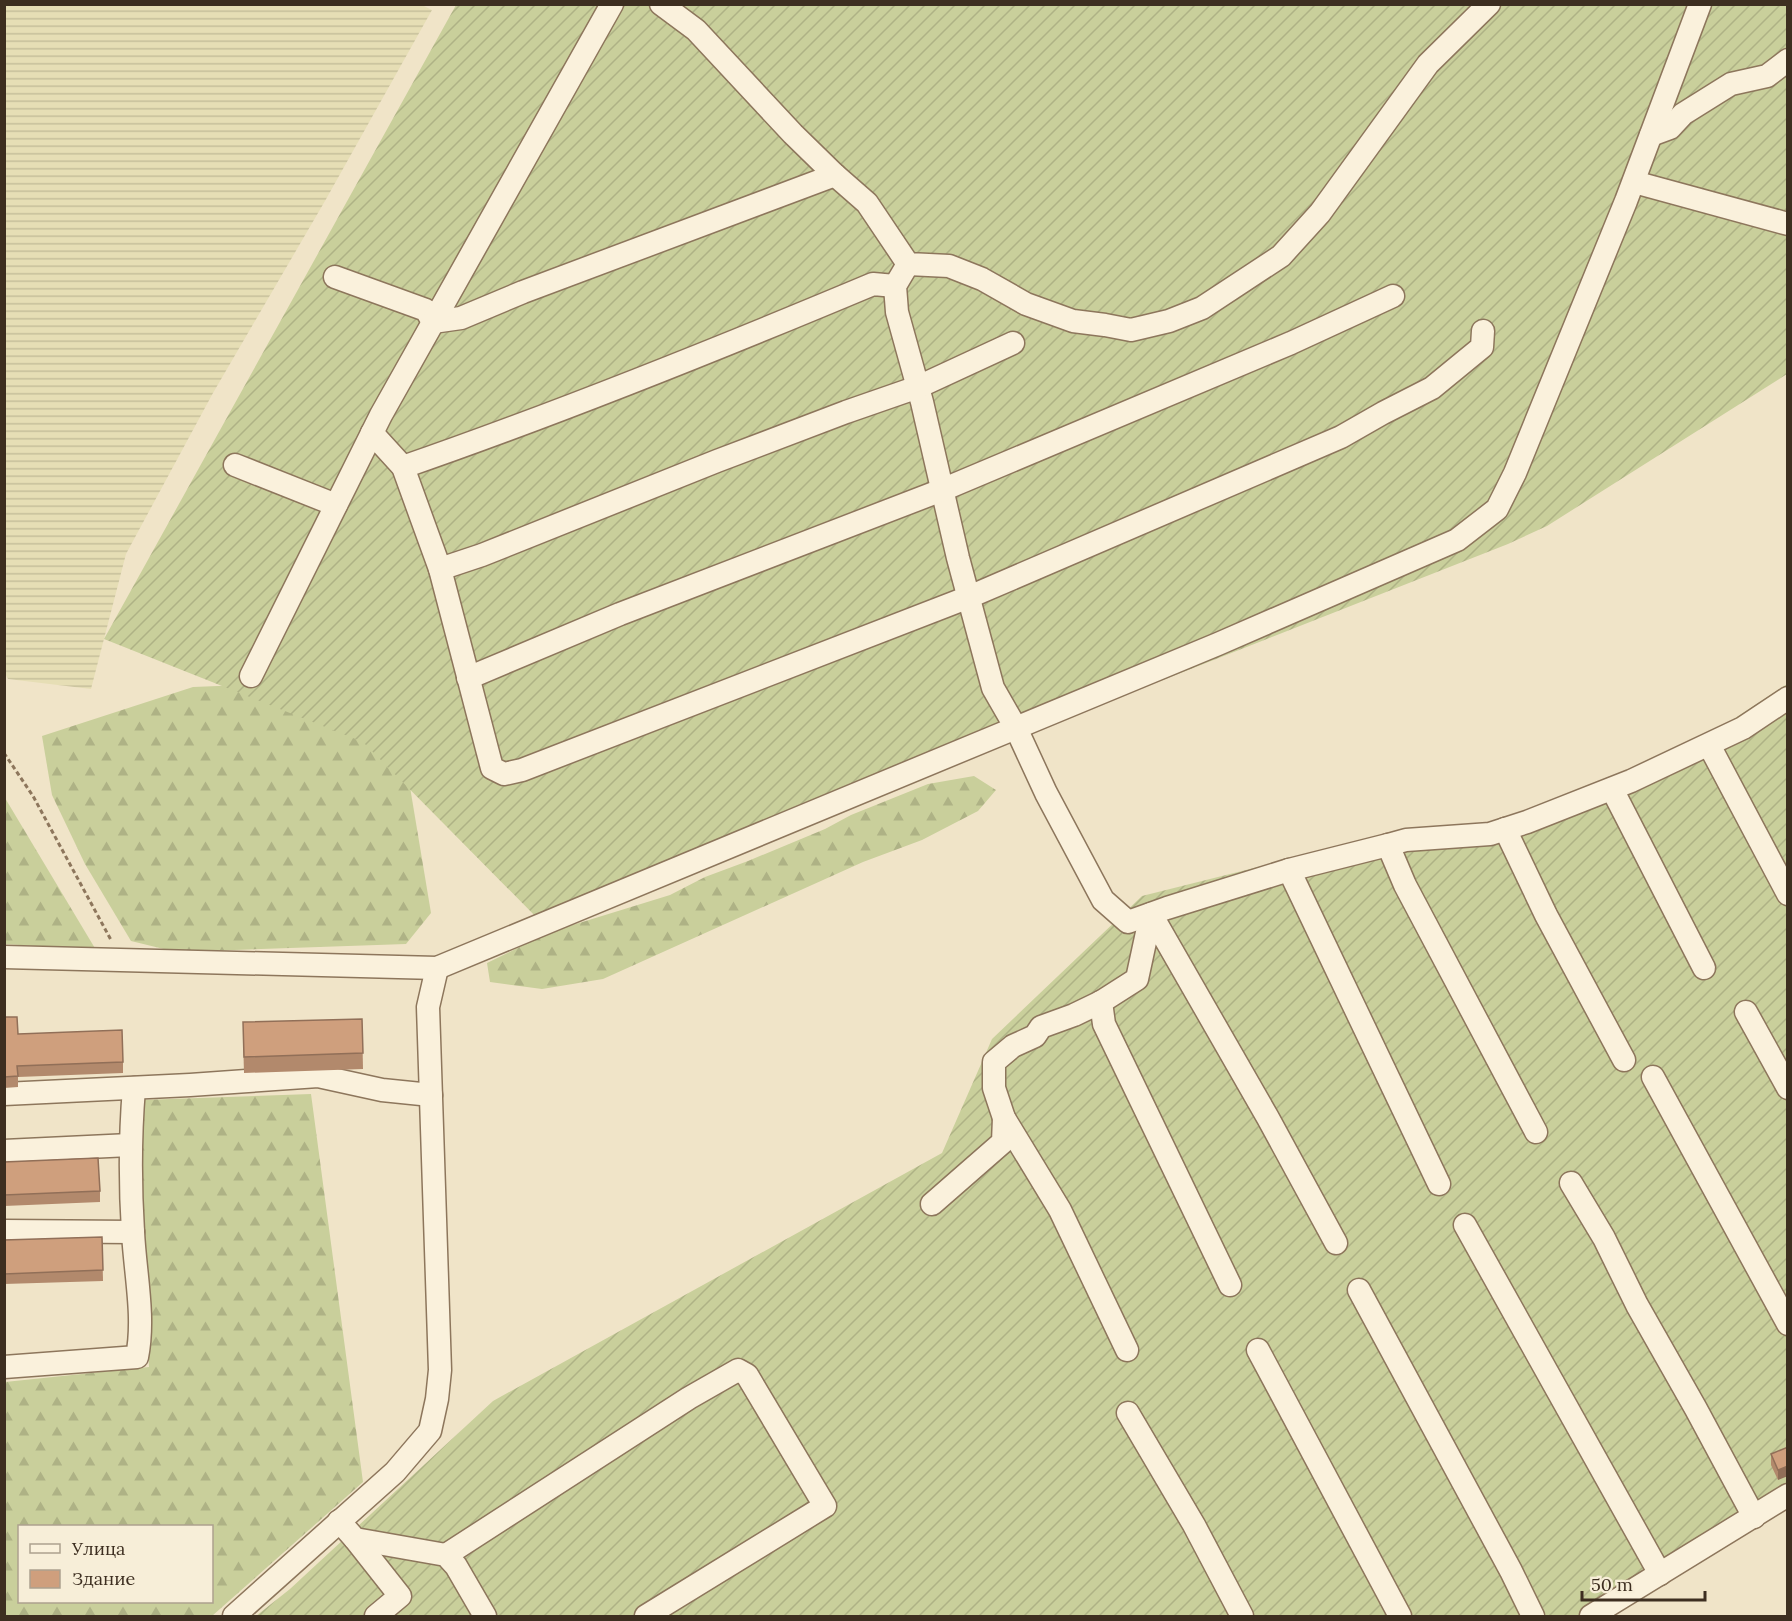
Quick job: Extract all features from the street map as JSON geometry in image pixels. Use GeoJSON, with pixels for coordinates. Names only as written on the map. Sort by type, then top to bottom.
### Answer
{"type":"FeatureCollection","features":[{"type":"Feature","properties":{"kind":"street"},"geometry":{"type":"LineString","coordinates":[[251,676],[372,433],[612,4]]}},
{"type":"Feature","properties":{"kind":"street"},"geometry":{"type":"LineString","coordinates":[[661,4],[696,30],[793,134],[867,203],[908,264]]}},
{"type":"Feature","properties":{"kind":"street"},"geometry":{"type":"LineString","coordinates":[[908,264],[949,266],[981,279],[1026,304],[1073,321],[1131,330],[1169,321],[1202,308],[1281,256],[1320,213],[1428,64],[1489,4]]}},
{"type":"Feature","properties":{"kind":"street"},"geometry":{"type":"LineString","coordinates":[[4,957],[437,968],[1218,644],[1457,540],[1497,509],[1515,473],[1634,182],[1700,4]]}},
{"type":"Feature","properties":{"kind":"street"},"geometry":{"type":"LineString","coordinates":[[1651,135],[1670,128],[1683,114],[1731,84],[1767,76],[1788,60]]}},
{"type":"Feature","properties":{"kind":"street"},"geometry":{"type":"LineString","coordinates":[[433,322],[461,318],[523,292],[835,175]]}},
{"type":"Feature","properties":{"kind":"street"},"geometry":{"type":"LineString","coordinates":[[1634,182],[1788,224]]}},
{"type":"Feature","properties":{"kind":"street"},"geometry":{"type":"LineString","coordinates":[[908,264],[895,286],[897,312],[993,688],[1016,728],[1046,793],[1103,900],[1128,922],[1289,870],[1406,840],[1490,834],[1505,829],[1612,789],[1709,745],[1743,728],[1788,698]]}},
{"type":"Feature","properties":{"kind":"street"},"geometry":{"type":"LineString","coordinates":[[335,278],[426,310],[433,322]]}},
{"type":"Feature","properties":{"kind":"street"},"geometry":{"type":"LineString","coordinates":[[404,467],[486,439],[702,355],[873,284],[895,286]]}},
{"type":"Feature","properties":{"kind":"street"},"geometry":{"type":"LineString","coordinates":[[468,678],[620,614],[942,490],[1291,343],[1393,296]]}},
{"type":"Feature","properties":{"kind":"street"},"geometry":{"type":"LineString","coordinates":[[372,433],[404,467],[440,569],[492,768],[504,774],[522,770],[969,597],[1341,437],[1432,388],[1482,347],[1483,331]]}},
{"type":"Feature","properties":{"kind":"street"},"geometry":{"type":"LineString","coordinates":[[440,569],[482,555],[824,420],[918,387],[1013,343]]}},
{"type":"Feature","properties":{"kind":"street"},"geometry":{"type":"LineString","coordinates":[[235,465],[336,505]]}},
{"type":"Feature","properties":{"kind":"street"},"geometry":{"type":"LineString","coordinates":[[1709,745],[1788,894]]}},
{"type":"Feature","properties":{"kind":"street"},"geometry":{"type":"LineString","coordinates":[[1612,789],[1704,968]]}},
{"type":"Feature","properties":{"kind":"street"},"geometry":{"type":"LineString","coordinates":[[1505,829],[1546,915],[1624,1060]]}},
{"type":"Feature","properties":{"kind":"street"},"geometry":{"type":"LineString","coordinates":[[1388,845],[1405,885],[1536,1132]]}},
{"type":"Feature","properties":{"kind":"street"},"geometry":{"type":"LineString","coordinates":[[1289,870],[1439,1184]]}},
{"type":"Feature","properties":{"kind":"street"},"geometry":{"type":"LineString","coordinates":[[1127,1350],[1060,1210],[1004,1118],[994,1088],[994,1062],[1013,1046],[1035,1036],[1041,1027],[1101,1002],[1137,979],[1151,914]]}},
{"type":"Feature","properties":{"kind":"street"},"geometry":{"type":"LineString","coordinates":[[1151,914],[1268,1118],[1336,1243]]}},
{"type":"Feature","properties":{"kind":"street"},"geometry":{"type":"LineString","coordinates":[[234,1617],[395,1472],[430,1431],[437,1400],[440,1370],[428,1007],[437,968]]}},
{"type":"Feature","properties":{"kind":"street"},"geometry":{"type":"LineString","coordinates":[[1101,1002],[1104,1024],[1230,1284]]}},
{"type":"Feature","properties":{"kind":"street"},"geometry":{"type":"LineString","coordinates":[[1746,1012],[1788,1088]]}},
{"type":"Feature","properties":{"kind":"street"},"geometry":{"type":"LineString","coordinates":[[4,1094],[318,1076],[382,1090],[431,1095]]}},
{"type":"Feature","properties":{"kind":"street"},"geometry":{"type":"LineString","coordinates":[[1653,1077],[1788,1324]]}},
{"type":"Feature","properties":{"kind":"street"},"geometry":{"type":"LineString","coordinates":[[4,1366],[137,1357],[141,1338],[133,1232],[130,1145],[134,1088]]}},
{"type":"Feature","properties":{"kind":"street"},"geometry":{"type":"LineString","coordinates":[[932,1204],[1003,1142],[1004,1118]]}},
{"type":"Feature","properties":{"kind":"street"},"geometry":{"type":"LineString","coordinates":[[4,1150],[130,1145]]}},
{"type":"Feature","properties":{"kind":"street"},"geometry":{"type":"LineString","coordinates":[[1571,1183],[1604,1238],[1637,1305],[1754,1516]]}},
{"type":"Feature","properties":{"kind":"street"},"geometry":{"type":"LineString","coordinates":[[1466,1225],[1660,1574]]}},
{"type":"Feature","properties":{"kind":"street"},"geometry":{"type":"LineString","coordinates":[[4,1231],[133,1232]]}},
{"type":"Feature","properties":{"kind":"street"},"geometry":{"type":"LineString","coordinates":[[1359,1290],[1506,1561],[1533,1617]]}},
{"type":"Feature","properties":{"kind":"street"},"geometry":{"type":"LineString","coordinates":[[1258,1350],[1400,1617]]}},
{"type":"Feature","properties":{"kind":"street"},"geometry":{"type":"LineString","coordinates":[[446,1556],[689,1398],[738,1370],[747,1375],[825,1506],[646,1617]]}},
{"type":"Feature","properties":{"kind":"street"},"geometry":{"type":"LineString","coordinates":[[1128,1413],[1194,1525],[1242,1617]]}},
{"type":"Feature","properties":{"kind":"street"},"geometry":{"type":"LineString","coordinates":[[1591,1617],[1788,1495]]}},
{"type":"Feature","properties":{"kind":"street"},"geometry":{"type":"LineString","coordinates":[[339,1521],[356,1539],[400,1596],[376,1617]]}},
{"type":"Feature","properties":{"kind":"street"},"geometry":{"type":"LineString","coordinates":[[356,1539],[446,1556],[456,1566],[485,1617]]}},
{"type":"Feature","properties":{"kind":"path"},"geometry":{"type":"LineString","coordinates":[[4,753],[33,796],[122,960]]}},
{"type":"Feature","properties":{"kind":"shaded area"},"geometry":{"type":"Polygon","coordinates":[[[420,4],[432,10],[325,201],[213,393],[126,554],[91,689],[8,679],[5,673],[4,5],[420,4]]]}},
{"type":"Feature","properties":{"kind":"green space"},"geometry":{"type":"Polygon","coordinates":[[[456,5],[1787,5],[1787,374],[1547,526],[1508,544],[543,924],[363,742],[104,639],[456,5]]]}},
{"type":"Feature","properties":{"kind":"green space"},"geometry":{"type":"Polygon","coordinates":[[[272,684],[384,702],[410,787],[431,913],[406,944],[176,952],[131,941],[85,864],[52,795],[42,736],[193,687],[272,684]]]}},
{"type":"Feature","properties":{"kind":"green space"},"geometry":{"type":"Polygon","coordinates":[[[1787,684],[1787,1502],[1593,1616],[256,1616],[290,1589],[493,1401],[942,1153],[992,1039],[1142,896],[1394,833],[1503,821],[1702,740],[1787,684]]]}},
{"type":"Feature","properties":{"kind":"green space"},"geometry":{"type":"Polygon","coordinates":[[[974,776],[996,790],[978,811],[922,840],[863,862],[603,979],[542,989],[490,982],[487,963],[550,932],[670,895],[705,877],[825,829],[851,815],[928,784],[974,776]]]}},
{"type":"Feature","properties":{"kind":"green space"},"geometry":{"type":"Polygon","coordinates":[[[5,798],[96,950],[5,944],[5,798]]]}},
{"type":"Feature","properties":{"kind":"green space"},"geometry":{"type":"Polygon","coordinates":[[[311,1094],[363,1482],[212,1616],[5,1616],[5,1382],[149,1367],[142,1203],[142,1100],[311,1094]]]}},
{"type":"Feature","properties":{"kind":"building"},"geometry":{"type":"Polygon","coordinates":[[[4,1017],[17,1017],[18,1034],[122,1030],[123,1062],[17,1066],[18,1076],[4,1077],[4,1017]]]}},
{"type":"Feature","properties":{"kind":"building"},"geometry":{"type":"Polygon","coordinates":[[[362,1019],[363,1053],[244,1057],[243,1022],[362,1019]]]}},
{"type":"Feature","properties":{"kind":"building"},"geometry":{"type":"Polygon","coordinates":[[[98,1158],[100,1191],[4,1195],[4,1162],[98,1158]]]}},
{"type":"Feature","properties":{"kind":"building"},"geometry":{"type":"Polygon","coordinates":[[[102,1237],[103,1270],[4,1274],[4,1240],[102,1237]]]}},
{"type":"Feature","properties":{"kind":"building"},"geometry":{"type":"Polygon","coordinates":[[[1788,1447],[1788,1466],[1778,1470],[1771,1454],[1788,1447]]]}}]}
